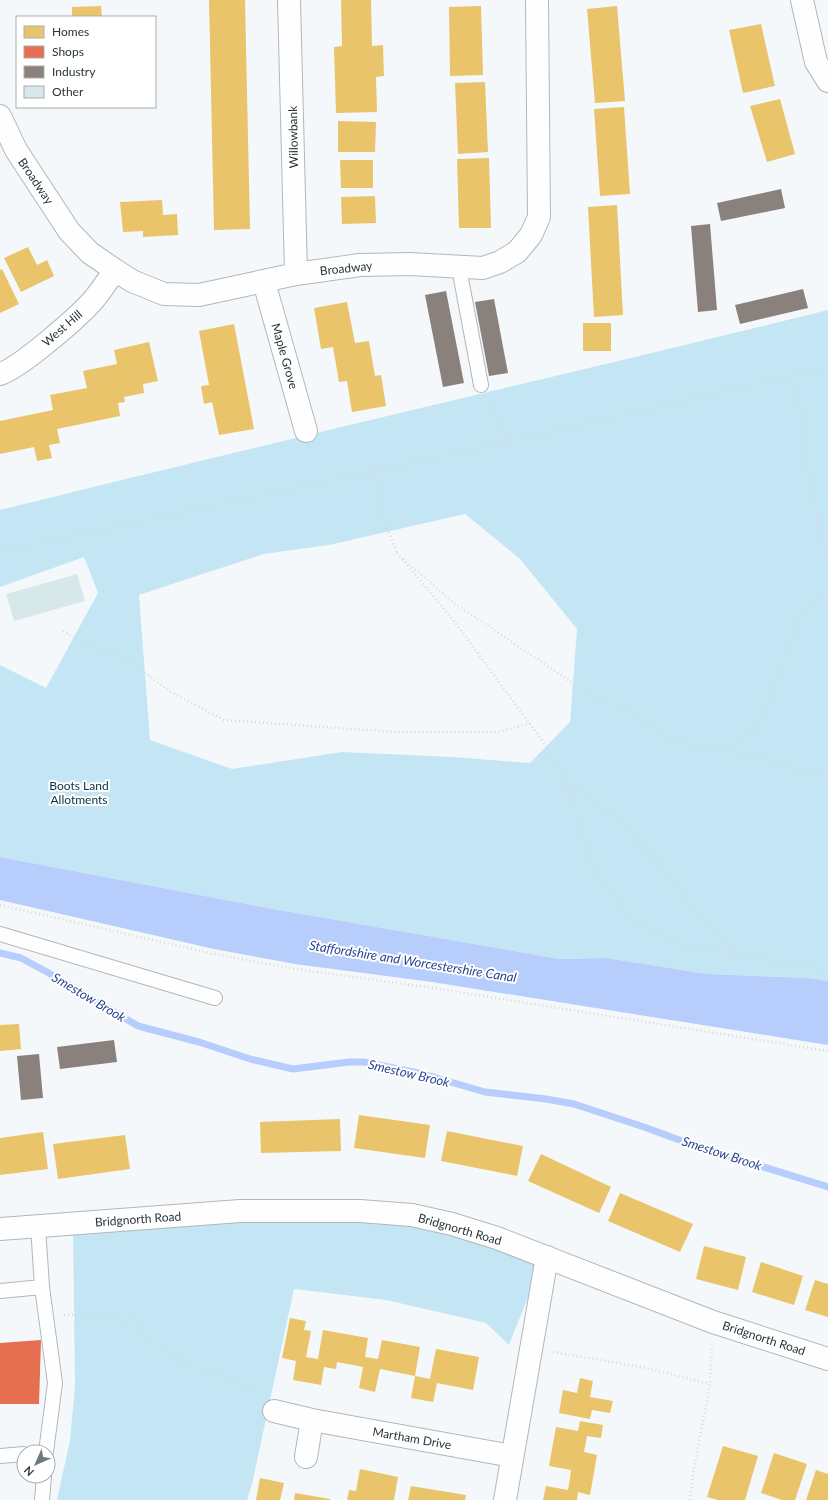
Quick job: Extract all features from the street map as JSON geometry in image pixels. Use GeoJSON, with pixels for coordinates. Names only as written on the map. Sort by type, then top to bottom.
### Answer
{"type":"FeatureCollection","features":[{"type":"Feature","properties":{"kind":"main road","name":"Willowbank"},"geometry":{"type":"LineString","coordinates":[[289,0],[296,274]]}},
{"type":"Feature","properties":{"kind":"main road","name":"Broadway"},"geometry":{"type":"LineString","coordinates":[[0,116],[16,150],[70,231],[90,253],[132,281],[164,294],[199,295],[296,274],[360,265],[410,264],[459,268],[482,268],[500,262],[517,252],[531,235],[539,217],[537,0]]}},
{"type":"Feature","properties":{"kind":"main road"},"geometry":{"type":"LineString","coordinates":[[802,0],[816,62],[828,81]]}},
{"type":"Feature","properties":{"kind":"main road","name":"West Hill"},"geometry":{"type":"LineString","coordinates":[[0,374],[26,359],[74,318],[95,298],[115,270]]}},
{"type":"Feature","properties":{"kind":"main road","name":"Maple Grove"},"geometry":{"type":"LineString","coordinates":[[264,282],[306,431]]}},
{"type":"Feature","properties":{"kind":"main road","name":"Bridgnorth Road"},"geometry":{"type":"LineString","coordinates":[[0,1229],[240,1212],[360,1210],[412,1215],[452,1224],[497,1238],[713,1322],[828,1359]]}},
{"type":"Feature","properties":{"kind":"main road"},"geometry":{"type":"LineString","coordinates":[[504,1500],[547,1257]]}},
{"type":"Feature","properties":{"kind":"main road","name":"Martham Drive"},"geometry":{"type":"LineString","coordinates":[[274,1410],[312,1420],[512,1456]]}},
{"type":"Feature","properties":{"kind":"main road"},"geometry":{"type":"LineString","coordinates":[[306,1457],[312,1420]]}},
{"type":"Feature","properties":{"kind":"lane"},"geometry":{"type":"LineString","coordinates":[[459,268],[481,385]]}},
{"type":"Feature","properties":{"kind":"lane"},"geometry":{"type":"LineString","coordinates":[[0,934],[215,998]]}},
{"type":"Feature","properties":{"kind":"lane"},"geometry":{"type":"LineString","coordinates":[[38,1226],[42,1287],[47,1316],[54,1384],[47,1444]]}},
{"type":"Feature","properties":{"kind":"lane"},"geometry":{"type":"LineString","coordinates":[[0,1291],[42,1287]]}},
{"type":"Feature","properties":{"kind":"lane"},"geometry":{"type":"LineString","coordinates":[[0,1456],[16,1455]]}},
{"type":"Feature","properties":{"kind":"lane"},"geometry":{"type":"LineString","coordinates":[[42,1500],[43,1484]]}},
{"type":"Feature","properties":{"kind":"path"},"geometry":{"type":"LineString","coordinates":[[0,552],[508,442],[828,367]]}},
{"type":"Feature","properties":{"kind":"path"},"geometry":{"type":"LineString","coordinates":[[790,377],[796,404],[804,412],[808,429],[802,441],[828,563]]}},
{"type":"Feature","properties":{"kind":"path"},"geometry":{"type":"LineString","coordinates":[[481,385],[508,442]]}},
{"type":"Feature","properties":{"kind":"path"},"geometry":{"type":"LineString","coordinates":[[374,470],[384,520],[397,553],[454,621],[548,747],[570,792],[594,870],[635,923],[679,944],[828,971]]}},
{"type":"Feature","properties":{"kind":"path"},"geometry":{"type":"LineString","coordinates":[[397,553],[454,603],[592,696],[631,712],[676,742],[729,751],[828,777]]}},
{"type":"Feature","properties":{"kind":"path"},"geometry":{"type":"LineString","coordinates":[[729,751],[758,728],[804,611],[828,591]]}},
{"type":"Feature","properties":{"kind":"path"},"geometry":{"type":"LineString","coordinates":[[62,631],[122,657],[171,692],[224,720],[396,732],[499,732],[530,723]]}},
{"type":"Feature","properties":{"kind":"path"},"geometry":{"type":"LineString","coordinates":[[566,784],[580,789],[620,822],[660,865],[696,913],[737,954]]}},
{"type":"Feature","properties":{"kind":"path"},"geometry":{"type":"LineString","coordinates":[[0,905],[214,954],[296,969],[441,990],[828,1051]]}},
{"type":"Feature","properties":{"kind":"path"},"geometry":{"type":"LineString","coordinates":[[47,1316],[109,1314],[117,1322],[133,1319],[146,1337],[186,1364],[220,1378],[277,1396],[274,1410]]}},
{"type":"Feature","properties":{"kind":"path"},"geometry":{"type":"LineString","coordinates":[[690,1500],[693,1474],[710,1384],[713,1322]]}},
{"type":"Feature","properties":{"kind":"path"},"geometry":{"type":"LineString","coordinates":[[531,1348],[647,1368],[710,1384]]}},
{"type":"Feature","properties":{"kind":"green space","name":"Boots Land Allotments"},"geometry":{"type":"Polygon","coordinates":[[[828,310],[828,981],[808,978],[707,974],[606,958],[560,959],[262,907],[0,857],[0,665],[46,688],[98,593],[84,557],[0,587],[0,510],[828,310]],[[465,514],[329,545],[264,554],[139,595],[150,740],[232,769],[342,752],[453,757],[530,763],[570,722],[577,629],[520,559],[465,514]]]}},
{"type":"Feature","properties":{"kind":"green space"},"geometry":{"type":"Polygon","coordinates":[[[241,1221],[413,1221],[542,1262],[509,1345],[486,1323],[386,1300],[294,1289],[252,1484],[247,1500],[57,1500],[70,1440],[75,1385],[73,1232],[241,1221]]]}},
{"type":"Feature","properties":{"kind":"water","name":"Staffordshire and Worcestershire Canal"},"geometry":{"type":"Polygon","coordinates":[[[0,857],[262,907],[560,959],[606,958],[707,974],[808,978],[828,981],[828,1045],[432,982],[295,964],[214,949],[0,900],[0,857]]]}},
{"type":"Feature","properties":{"kind":"building: Homes"},"geometry":{"type":"Polygon","coordinates":[[[209,0],[245,0],[250,229],[214,230],[209,0]]]}},
{"type":"Feature","properties":{"kind":"building: Homes"},"geometry":{"type":"Polygon","coordinates":[[[341,0],[371,0],[372,46],[383,45],[384,76],[376,77],[377,112],[336,113],[334,47],[342,46],[341,0]]]}},
{"type":"Feature","properties":{"kind":"building: Homes"},"geometry":{"type":"Polygon","coordinates":[[[101,6],[102,16],[72,16],[72,7],[101,6]]]}},
{"type":"Feature","properties":{"kind":"building: Homes"},"geometry":{"type":"Polygon","coordinates":[[[481,6],[483,75],[450,76],[449,7],[481,6]]]}},
{"type":"Feature","properties":{"kind":"building: Homes"},"geometry":{"type":"Polygon","coordinates":[[[617,6],[625,101],[595,103],[587,9],[617,6]]]}},
{"type":"Feature","properties":{"kind":"building: Homes"},"geometry":{"type":"Polygon","coordinates":[[[761,24],[775,86],[743,93],[729,30],[761,24]]]}},
{"type":"Feature","properties":{"kind":"building: Homes"},"geometry":{"type":"Polygon","coordinates":[[[485,82],[488,152],[458,154],[455,83],[485,82]]]}},
{"type":"Feature","properties":{"kind":"building: Homes"},"geometry":{"type":"Polygon","coordinates":[[[780,99],[795,154],[767,162],[750,106],[780,99]]]}},
{"type":"Feature","properties":{"kind":"building: Homes"},"geometry":{"type":"Polygon","coordinates":[[[624,107],[630,194],[600,196],[594,109],[624,107]]]}},
{"type":"Feature","properties":{"kind":"building: Homes"},"geometry":{"type":"Polygon","coordinates":[[[338,121],[376,122],[375,152],[338,152],[338,121]]]}},
{"type":"Feature","properties":{"kind":"building: Homes"},"geometry":{"type":"Polygon","coordinates":[[[489,158],[491,228],[459,228],[457,159],[489,158]]]}},
{"type":"Feature","properties":{"kind":"building: Homes"},"geometry":{"type":"Polygon","coordinates":[[[340,160],[373,160],[373,188],[341,188],[340,160]]]}},
{"type":"Feature","properties":{"kind":"building: Homes"},"geometry":{"type":"Polygon","coordinates":[[[375,196],[376,223],[342,224],[341,197],[375,196]]]}},
{"type":"Feature","properties":{"kind":"building: Homes"},"geometry":{"type":"Polygon","coordinates":[[[162,200],[163,215],[177,214],[178,235],[143,237],[143,231],[123,232],[120,202],[162,200]]]}},
{"type":"Feature","properties":{"kind":"building: Homes"},"geometry":{"type":"Polygon","coordinates":[[[617,205],[623,315],[594,317],[588,207],[617,205]]]}},
{"type":"Feature","properties":{"kind":"building: Homes"},"geometry":{"type":"Polygon","coordinates":[[[28,247],[37,265],[47,260],[54,276],[21,292],[4,258],[28,247]]]}},
{"type":"Feature","properties":{"kind":"building: Homes"},"geometry":{"type":"Polygon","coordinates":[[[2,269],[19,304],[0,313],[0,270],[2,269]]]}},
{"type":"Feature","properties":{"kind":"building: Homes"},"geometry":{"type":"Polygon","coordinates":[[[347,302],[355,343],[369,341],[375,376],[381,375],[386,406],[352,412],[347,381],[339,382],[333,347],[321,349],[314,308],[347,302]]]}},
{"type":"Feature","properties":{"kind":"building: Homes"},"geometry":{"type":"Polygon","coordinates":[[[583,323],[611,323],[611,351],[583,351],[583,323]]]}},
{"type":"Feature","properties":{"kind":"building: Homes"},"geometry":{"type":"Polygon","coordinates":[[[234,324],[254,429],[219,435],[212,402],[204,404],[201,386],[209,385],[199,331],[234,324]]]}},
{"type":"Feature","properties":{"kind":"building: Homes"},"geometry":{"type":"Polygon","coordinates":[[[149,342],[158,381],[143,384],[144,393],[124,397],[125,402],[118,403],[120,416],[57,429],[60,443],[49,445],[52,458],[37,461],[34,447],[0,454],[0,421],[53,410],[50,395],[87,388],[83,371],[117,364],[114,350],[149,342]]]}},
{"type":"Feature","properties":{"kind":"building: Homes"},"geometry":{"type":"Polygon","coordinates":[[[19,1024],[21,1049],[0,1051],[0,1025],[19,1024]]]}},
{"type":"Feature","properties":{"kind":"building: Homes"},"geometry":{"type":"Polygon","coordinates":[[[359,1115],[430,1125],[425,1158],[354,1148],[359,1115]]]}},
{"type":"Feature","properties":{"kind":"building: Homes"},"geometry":{"type":"Polygon","coordinates":[[[340,1119],[341,1151],[261,1153],[260,1122],[340,1119]]]}},
{"type":"Feature","properties":{"kind":"building: Homes"},"geometry":{"type":"Polygon","coordinates":[[[447,1131],[523,1146],[517,1176],[441,1161],[447,1131]]]}},
{"type":"Feature","properties":{"kind":"building: Homes"},"geometry":{"type":"Polygon","coordinates":[[[43,1132],[48,1169],[0,1175],[0,1138],[43,1132]]]}},
{"type":"Feature","properties":{"kind":"building: Homes"},"geometry":{"type":"Polygon","coordinates":[[[125,1135],[130,1169],[58,1179],[53,1144],[125,1135]]]}},
{"type":"Feature","properties":{"kind":"building: Homes"},"geometry":{"type":"Polygon","coordinates":[[[541,1154],[611,1187],[599,1213],[528,1181],[541,1154]]]}},
{"type":"Feature","properties":{"kind":"building: Homes"},"geometry":{"type":"Polygon","coordinates":[[[620,1193],[693,1224],[680,1252],[608,1221],[620,1193]]]}},
{"type":"Feature","properties":{"kind":"building: Homes"},"geometry":{"type":"Polygon","coordinates":[[[704,1246],[746,1257],[738,1290],[696,1279],[704,1246]]]}},
{"type":"Feature","properties":{"kind":"building: Homes"},"geometry":{"type":"Polygon","coordinates":[[[761,1262],[803,1276],[794,1305],[752,1292],[761,1262]]]}},
{"type":"Feature","properties":{"kind":"building: Homes"},"geometry":{"type":"Polygon","coordinates":[[[815,1280],[828,1284],[828,1317],[805,1310],[815,1280]]]}},
{"type":"Feature","properties":{"kind":"building: Homes"},"geometry":{"type":"Polygon","coordinates":[[[290,1318],[306,1321],[304,1330],[311,1331],[306,1357],[318,1359],[323,1330],[368,1338],[365,1357],[378,1359],[382,1340],[420,1347],[415,1376],[380,1369],[375,1392],[359,1388],[363,1367],[337,1362],[336,1369],[324,1367],[321,1385],[293,1380],[296,1361],[282,1358],[290,1318]]]}},
{"type":"Feature","properties":{"kind":"building: Homes"},"geometry":{"type":"Polygon","coordinates":[[[436,1349],[479,1357],[473,1390],[437,1383],[433,1402],[411,1398],[415,1376],[430,1379],[436,1349]]]}},
{"type":"Feature","properties":{"kind":"building: Homes"},"geometry":{"type":"Polygon","coordinates":[[[580,1378],[593,1381],[590,1397],[613,1401],[610,1413],[592,1410],[590,1419],[559,1413],[563,1390],[577,1393],[580,1378]]]}},
{"type":"Feature","properties":{"kind":"building: Homes"},"geometry":{"type":"Polygon","coordinates":[[[580,1421],[603,1425],[601,1438],[587,1436],[584,1452],[597,1455],[590,1495],[578,1492],[577,1500],[543,1500],[546,1486],[568,1490],[571,1470],[549,1466],[556,1427],[578,1431],[580,1421]]]}},
{"type":"Feature","properties":{"kind":"building: Homes"},"geometry":{"type":"Polygon","coordinates":[[[723,1446],[758,1456],[745,1500],[718,1500],[707,1497],[723,1446]]]}},
{"type":"Feature","properties":{"kind":"building: Homes"},"geometry":{"type":"Polygon","coordinates":[[[774,1453],[807,1464],[795,1500],[782,1500],[761,1493],[774,1453]]]}},
{"type":"Feature","properties":{"kind":"building: Homes"},"geometry":{"type":"Polygon","coordinates":[[[360,1469],[398,1477],[394,1500],[347,1500],[349,1490],[356,1491],[360,1469]]]}},
{"type":"Feature","properties":{"kind":"building: Homes"},"geometry":{"type":"Polygon","coordinates":[[[816,1470],[828,1474],[828,1500],[806,1500],[816,1470]]]}},
{"type":"Feature","properties":{"kind":"building: Homes"},"geometry":{"type":"Polygon","coordinates":[[[260,1478],[284,1483],[280,1500],[256,1500],[260,1478]]]}},
{"type":"Feature","properties":{"kind":"building: Homes"},"geometry":{"type":"Polygon","coordinates":[[[411,1486],[466,1495],[465,1500],[408,1500],[411,1486]]]}},
{"type":"Feature","properties":{"kind":"building: Homes"},"geometry":{"type":"Polygon","coordinates":[[[295,1493],[330,1499],[330,1500],[294,1500],[295,1493]]]}},
{"type":"Feature","properties":{"kind":"building: Shops"},"geometry":{"type":"Polygon","coordinates":[[[41,1340],[39,1404],[0,1404],[0,1343],[41,1340]]]}},
{"type":"Feature","properties":{"kind":"building: Industry"},"geometry":{"type":"Polygon","coordinates":[[[781,189],[785,208],[721,221],[717,203],[781,189]]]}},
{"type":"Feature","properties":{"kind":"building: Industry"},"geometry":{"type":"Polygon","coordinates":[[[710,224],[717,310],[698,312],[691,226],[710,224]]]}},
{"type":"Feature","properties":{"kind":"building: Industry"},"geometry":{"type":"Polygon","coordinates":[[[803,289],[808,308],[740,324],[735,305],[803,289]]]}},
{"type":"Feature","properties":{"kind":"building: Industry"},"geometry":{"type":"Polygon","coordinates":[[[446,291],[464,383],[443,387],[425,295],[446,291]]]}},
{"type":"Feature","properties":{"kind":"building: Industry"},"geometry":{"type":"Polygon","coordinates":[[[494,299],[508,373],[489,376],[475,302],[494,299]]]}},
{"type":"Feature","properties":{"kind":"building: Industry"},"geometry":{"type":"Polygon","coordinates":[[[114,1040],[117,1062],[60,1069],[57,1047],[114,1040]]]}},
{"type":"Feature","properties":{"kind":"building: Industry"},"geometry":{"type":"Polygon","coordinates":[[[39,1054],[43,1098],[21,1100],[17,1056],[39,1054]]]}},
{"type":"Feature","properties":{"kind":"building: Other"},"geometry":{"type":"Polygon","coordinates":[[[77,574],[85,601],[14,621],[6,594],[77,574]]]}},
{"type":"Feature","properties":{"kind":"waterway","name":"Smestow Brook"},"geometry":{"type":"LineString","coordinates":[[0,953],[21,958],[138,1026],[199,1042],[250,1059],[293,1069],[349,1062],[364,1062],[423,1074],[485,1092],[546,1099],[574,1104],[693,1145],[828,1187]]}}]}
